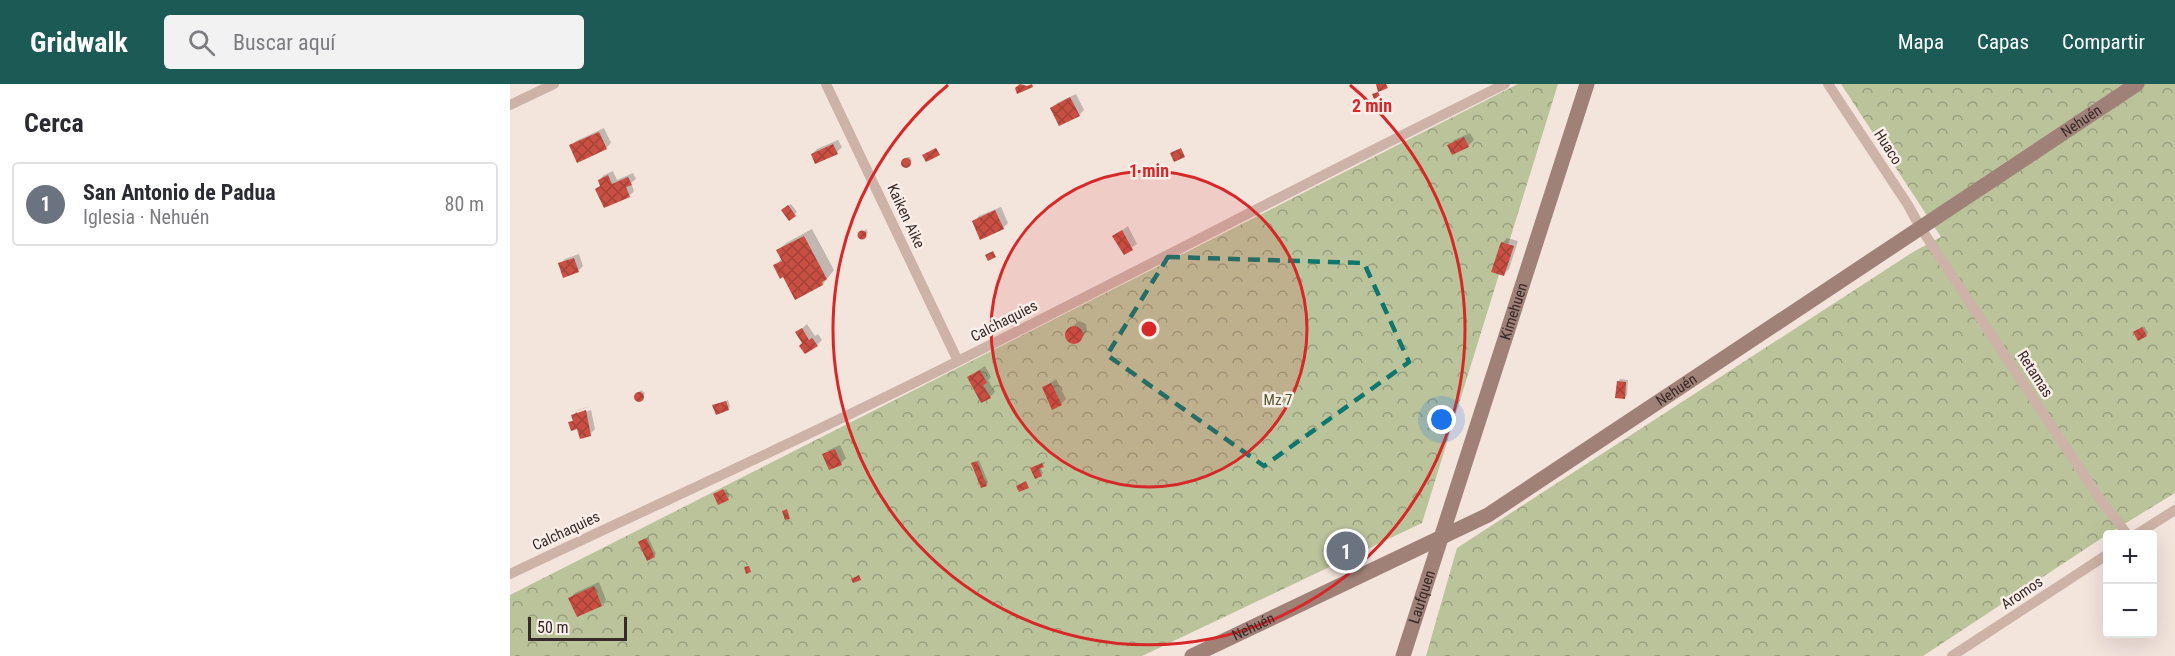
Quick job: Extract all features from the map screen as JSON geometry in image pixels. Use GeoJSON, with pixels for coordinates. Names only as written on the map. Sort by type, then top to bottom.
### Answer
{"type":"FeatureCollection","features":[{"type":"Feature","properties":{"kind":"street"},"geometry":{"type":"LineString","coordinates":[[510,105],[554,84]]}},
{"type":"Feature","properties":{"kind":"street","name":"Kaiken Aike"},"geometry":{"type":"LineString","coordinates":[[826,84],[958,362]]}},
{"type":"Feature","properties":{"kind":"street","name":"Calchaquies"},"geometry":{"type":"LineString","coordinates":[[510,574],[760,459],[958,362],[1335,168],[1506,84]]}},
{"type":"Feature","properties":{"kind":"street","name":"Kimehuen"},"geometry":{"type":"LineString","coordinates":[[1440,539],[1587,84]]}},
{"type":"Feature","properties":{"kind":"street","name":"Huaco"},"geometry":{"type":"LineString","coordinates":[[1828,84],[1908,205],[1920,227]]}},
{"type":"Feature","properties":{"kind":"street","name":"Nehuén"},"geometry":{"type":"LineString","coordinates":[[1192,656],[1488,515],[2137,84]]}},
{"type":"Feature","properties":{"kind":"street","name":"Retamas"},"geometry":{"type":"LineString","coordinates":[[1920,227],[2097,495],[2124,530]]}},
{"type":"Feature","properties":{"kind":"street"},"geometry":{"type":"LineString","coordinates":[[2143,530],[2175,510]]}},
{"type":"Feature","properties":{"kind":"street","name":"Laufquen"},"geometry":{"type":"LineString","coordinates":[[1403,656],[1440,539]]}},
{"type":"Feature","properties":{"kind":"street","name":"Aromos"},"geometry":{"type":"LineString","coordinates":[[1952,656],[2103,557]]}},
{"type":"Feature","properties":{"kind":"highlighted area"},"geometry":{"type":"Polygon","coordinates":[[[1168,257],[1364,263],[1409,362],[1264,466],[1107,355],[1168,257]]]}},
{"type":"Feature","properties":{"kind":"green space","name":"Mz 7"},"geometry":{"type":"Polygon","coordinates":[[[1518,84],[1558,84],[1422,523],[1142,656],[510,656],[510,595],[1518,84]]]}},
{"type":"Feature","properties":{"kind":"green space"},"geometry":{"type":"Polygon","coordinates":[[[1841,84],[2175,84],[2175,493],[2115,530],[2103,530],[2103,537],[1923,656],[1426,656],[1457,548],[1913,252],[1941,237],[1841,84]]]}},
{"type":"Feature","properties":{"kind":"building"},"geometry":{"type":"Polygon","coordinates":[[[1020,84],[1027,86],[1032,84],[1033,87],[1017,94],[1015,88],[1020,84]]]}},
{"type":"Feature","properties":{"kind":"building"},"geometry":{"type":"Polygon","coordinates":[[[1376,84],[1386,84],[1388,88],[1378,92],[1376,84]]]}},
{"type":"Feature","properties":{"kind":"building"},"geometry":{"type":"Polygon","coordinates":[[[1378,92],[1380,96],[1374,99],[1372,94],[1378,92]]]}},
{"type":"Feature","properties":{"kind":"building"},"geometry":{"type":"Polygon","coordinates":[[[1070,97],[1080,116],[1059,126],[1050,108],[1070,97]]]}},
{"type":"Feature","properties":{"kind":"building"},"geometry":{"type":"Polygon","coordinates":[[[599,132],[607,149],[577,163],[569,145],[599,132]]]}},
{"type":"Feature","properties":{"kind":"building"},"geometry":{"type":"Polygon","coordinates":[[[1464,137],[1469,147],[1452,155],[1447,145],[1464,137]]]}},
{"type":"Feature","properties":{"kind":"building"},"geometry":{"type":"Polygon","coordinates":[[[833,144],[838,154],[815,164],[811,154],[833,144]]]}},
{"type":"Feature","properties":{"kind":"building"},"geometry":{"type":"Polygon","coordinates":[[[936,148],[940,155],[926,162],[922,155],[936,148]]]}},
{"type":"Feature","properties":{"kind":"building"},"geometry":{"type":"Polygon","coordinates":[[[1181,148],[1185,157],[1174,162],[1170,153],[1181,148]]]}},
{"type":"Feature","properties":{"kind":"building"},"geometry":{"type":"Polygon","coordinates":[[[906,158],[910,159],[910,167],[906,168],[902,167],[901,163],[902,159],[906,158]]]}},
{"type":"Feature","properties":{"kind":"building"},"geometry":{"type":"Polygon","coordinates":[[[608,175],[612,184],[628,177],[632,185],[626,187],[630,197],[604,208],[595,189],[600,186],[598,180],[608,175]]]}},
{"type":"Feature","properties":{"kind":"building"},"geometry":{"type":"Polygon","coordinates":[[[788,205],[796,216],[789,221],[781,210],[788,205]]]}},
{"type":"Feature","properties":{"kind":"building"},"geometry":{"type":"Polygon","coordinates":[[[995,210],[1004,229],[980,240],[972,221],[995,210]]]}},
{"type":"Feature","properties":{"kind":"building"},"geometry":{"type":"Polygon","coordinates":[[[862,230],[867,235],[862,240],[857,235],[862,230]]]}},
{"type":"Feature","properties":{"kind":"building"},"geometry":{"type":"Polygon","coordinates":[[[1122,230],[1133,250],[1124,255],[1112,236],[1122,230]]]}},
{"type":"Feature","properties":{"kind":"building"},"geometry":{"type":"Polygon","coordinates":[[[804,236],[827,279],[822,282],[823,285],[795,300],[783,277],[780,279],[773,265],[782,261],[776,250],[804,236]]]}},
{"type":"Feature","properties":{"kind":"building"},"geometry":{"type":"Polygon","coordinates":[[[1501,242],[1514,246],[1504,276],[1491,272],[1501,242]]]}},
{"type":"Feature","properties":{"kind":"building"},"geometry":{"type":"Polygon","coordinates":[[[993,251],[996,257],[988,261],[985,255],[993,251]]]}},
{"type":"Feature","properties":{"kind":"building"},"geometry":{"type":"Polygon","coordinates":[[[574,258],[579,272],[563,278],[558,263],[574,258]]]}},
{"type":"Feature","properties":{"kind":"building"},"geometry":{"type":"Polygon","coordinates":[[[1074,326],[1080,329],[1083,335],[1080,341],[1074,344],[1068,341],[1065,335],[1068,329],[1074,326]]]}},
{"type":"Feature","properties":{"kind":"building"},"geometry":{"type":"Polygon","coordinates":[[[2142,327],[2147,336],[2138,341],[2133,332],[2142,327]]]}},
{"type":"Feature","properties":{"kind":"building"},"geometry":{"type":"Polygon","coordinates":[[[802,328],[809,340],[812,338],[818,346],[805,354],[799,346],[802,343],[795,332],[802,328]]]}},
{"type":"Feature","properties":{"kind":"building"},"geometry":{"type":"Polygon","coordinates":[[[980,370],[987,383],[983,385],[991,398],[981,403],[967,377],[980,370]]]}},
{"type":"Feature","properties":{"kind":"building"},"geometry":{"type":"Polygon","coordinates":[[[1617,381],[1626,382],[1625,399],[1615,398],[1617,381]]]}},
{"type":"Feature","properties":{"kind":"building"},"geometry":{"type":"Polygon","coordinates":[[[1051,383],[1062,405],[1052,410],[1042,387],[1051,383]]]}},
{"type":"Feature","properties":{"kind":"building"},"geometry":{"type":"Polygon","coordinates":[[[639,392],[643,393],[643,401],[639,402],[635,401],[634,397],[635,393],[639,392]]]}},
{"type":"Feature","properties":{"kind":"building"},"geometry":{"type":"Polygon","coordinates":[[[726,401],[729,410],[716,415],[712,405],[726,401]]]}},
{"type":"Feature","properties":{"kind":"building"},"geometry":{"type":"Polygon","coordinates":[[[586,410],[591,436],[580,439],[577,429],[571,431],[568,422],[573,421],[571,415],[586,410]]]}},
{"type":"Feature","properties":{"kind":"building"},"geometry":{"type":"Polygon","coordinates":[[[835,449],[842,465],[829,470],[822,454],[835,449]]]}},
{"type":"Feature","properties":{"kind":"building"},"geometry":{"type":"Polygon","coordinates":[[[977,461],[987,486],[981,488],[971,463],[977,461]]]}},
{"type":"Feature","properties":{"kind":"building"},"geometry":{"type":"Polygon","coordinates":[[[1042,463],[1044,467],[1039,469],[1042,476],[1035,479],[1030,468],[1042,463]]]}},
{"type":"Feature","properties":{"kind":"building"},"geometry":{"type":"Polygon","coordinates":[[[1026,481],[1029,488],[1019,492],[1016,486],[1026,481]]]}},
{"type":"Feature","properties":{"kind":"building"},"geometry":{"type":"Polygon","coordinates":[[[723,489],[729,500],[718,505],[713,494],[723,489]]]}},
{"type":"Feature","properties":{"kind":"building"},"geometry":{"type":"Polygon","coordinates":[[[787,509],[790,519],[785,520],[782,511],[787,509]]]}},
{"type":"Feature","properties":{"kind":"building"},"geometry":{"type":"Polygon","coordinates":[[[646,538],[655,557],[647,561],[638,542],[646,538]]]}},
{"type":"Feature","properties":{"kind":"building"},"geometry":{"type":"Polygon","coordinates":[[[749,566],[751,572],[746,574],[744,567],[749,566]]]}},
{"type":"Feature","properties":{"kind":"building"},"geometry":{"type":"Polygon","coordinates":[[[859,575],[861,580],[853,583],[851,579],[859,575]]]}},
{"type":"Feature","properties":{"kind":"building"},"geometry":{"type":"Polygon","coordinates":[[[594,586],[602,606],[577,617],[568,598],[594,586]]]}},
{"type":"Feature","properties":{"kind":"place","name":"San Antonio de Padua"},"geometry":{"type":"Point","coordinates":[1346,551]}}]}
